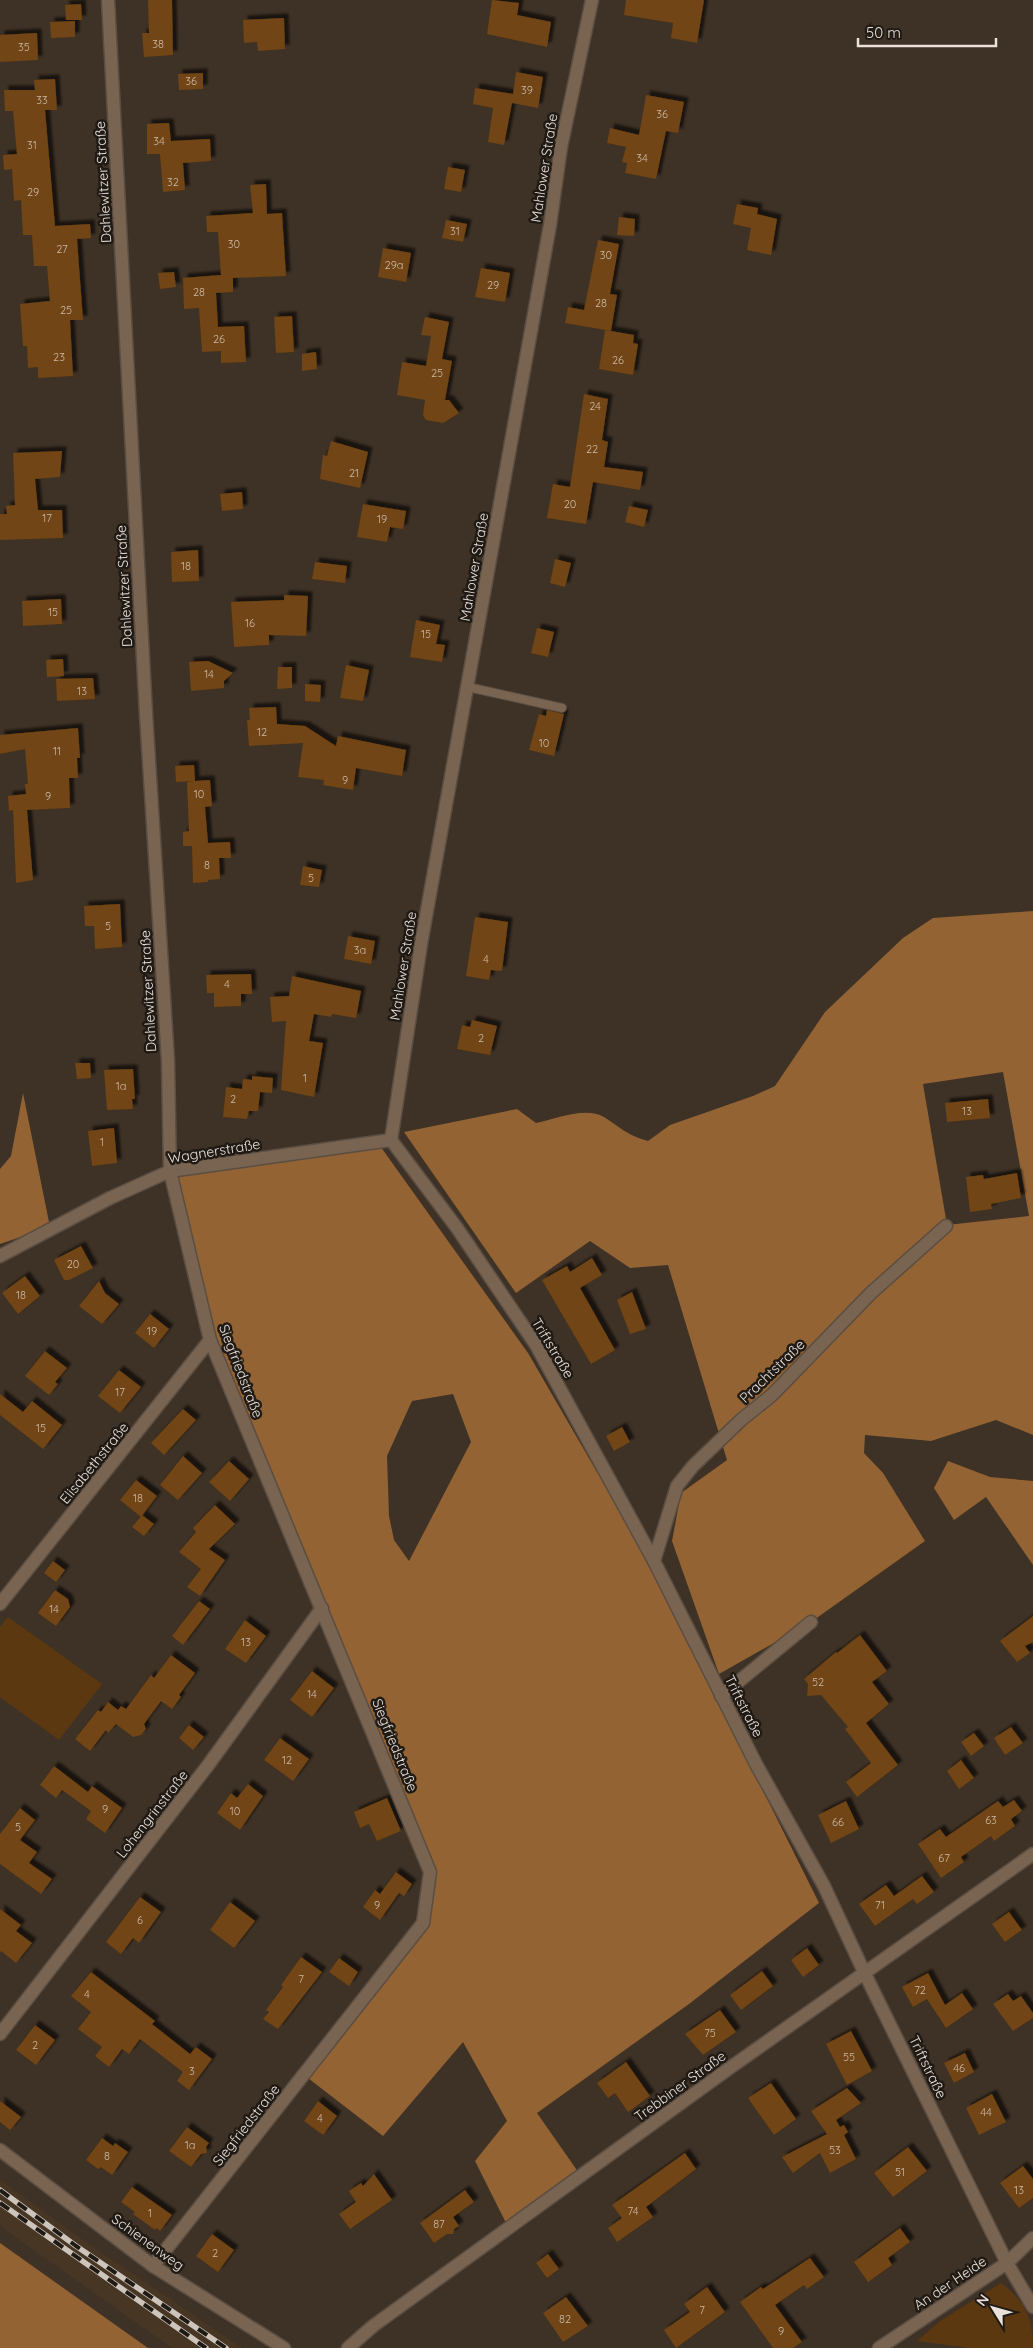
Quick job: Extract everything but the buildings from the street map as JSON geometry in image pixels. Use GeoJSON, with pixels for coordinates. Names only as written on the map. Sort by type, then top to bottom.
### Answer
{"type":"FeatureCollection","features":[{"type":"Feature","properties":{"kind":"street","name":"Dahlewitzer Straße"},"geometry":{"type":"LineString","coordinates":[[108,0],[146,714],[168,1061],[170,1171]]}},
{"type":"Feature","properties":{"kind":"street","name":"Mahlower Straße"},"geometry":{"type":"LineString","coordinates":[[391,1140],[421,944],[550,226],[561,147],[592,0]]}},
{"type":"Feature","properties":{"kind":"street","name":"Wagnerstraße"},"geometry":{"type":"LineString","coordinates":[[0,1256],[110,1198],[170,1171],[391,1140]]}},
{"type":"Feature","properties":{"kind":"street","name":"Triftstraße"},"geometry":{"type":"LineString","coordinates":[[391,1140],[457,1228],[536,1346],[654,1561],[756,1764],[824,1886],[865,1974],[1007,2263],[1033,2308]]}},
{"type":"Feature","properties":{"kind":"street","name":"Siegfriedstraße"},"geometry":{"type":"LineString","coordinates":[[153,2266],[423,1923],[430,1872],[210,1340],[170,1171]]}},
{"type":"Feature","properties":{"kind":"street","name":"Prachtstraße"},"geometry":{"type":"LineString","coordinates":[[654,1561],[677,1486],[693,1466],[741,1420],[772,1395],[871,1293],[946,1226]]}},
{"type":"Feature","properties":{"kind":"street","name":"Elisabethstraße"},"geometry":{"type":"LineString","coordinates":[[0,1604],[210,1340]]}},
{"type":"Feature","properties":{"kind":"street","name":"Lohengrinstraße"},"geometry":{"type":"LineString","coordinates":[[0,2034],[209,1764],[322,1608]]}},
{"type":"Feature","properties":{"kind":"street"},"geometry":{"type":"LineString","coordinates":[[721,1696],[811,1622]]}},
{"type":"Feature","properties":{"kind":"street","name":"Trebbiner Straße"},"geometry":{"type":"LineString","coordinates":[[348,2348],[373,2326],[732,2067],[1033,1854]]}},
{"type":"Feature","properties":{"kind":"street","name":"Schienenweg"},"geometry":{"type":"LineString","coordinates":[[0,2150],[153,2266],[284,2348]]}},
{"type":"Feature","properties":{"kind":"street","name":"An der Heide"},"geometry":{"type":"LineString","coordinates":[[879,2348],[1007,2263],[1033,2238]]}},
{"type":"Feature","properties":{"kind":"lane"},"geometry":{"type":"LineString","coordinates":[[468,688],[562,708]]}},
{"type":"Feature","properties":{"kind":"shaded area"},"geometry":{"type":"Polygon","coordinates":[[[1033,911],[1033,1435],[996,1420],[931,1441],[865,1435],[864,1453],[883,1473],[925,1541],[811,1622],[719,1674],[672,1541],[681,1493],[727,1460],[668,1265],[630,1268],[590,1241],[516,1293],[404,1132],[517,1109],[536,1123],[579,1113],[596,1114],[604,1117],[629,1134],[648,1141],[670,1125],[753,1096],[775,1086],[825,1012],[903,938],[933,918],[1033,911]],[[1003,1072],[923,1084],[947,1225],[1029,1216],[1003,1072]]]}},
{"type":"Feature","properties":{"kind":"shaded area"},"geometry":{"type":"Polygon","coordinates":[[[23,1093],[50,1227],[0,1244],[0,1169],[11,1156],[23,1093]]]}},
{"type":"Feature","properties":{"kind":"shaded area"},"geometry":{"type":"Polygon","coordinates":[[[373,1136],[528,1353],[648,1560],[819,1903],[689,2004],[537,2113],[581,2176],[509,2229],[475,2161],[507,2121],[463,2042],[383,2136],[304,2075],[423,1923],[430,1872],[210,1340],[170,1171],[270,1150],[373,1136]],[[453,1394],[412,1401],[387,1456],[389,1516],[394,1540],[409,1561],[471,1442],[453,1394]]]}},
{"type":"Feature","properties":{"kind":"shaded area"},"geometry":{"type":"Polygon","coordinates":[[[948,1461],[990,1477],[1033,1481],[1033,1565],[986,1497],[954,1520],[934,1488],[948,1461]]]}},
{"type":"Feature","properties":{"kind":"shaded area"},"geometry":{"type":"Polygon","coordinates":[[[8,1617],[102,1684],[59,1740],[0,1697],[0,1627],[8,1617]]]}},
{"type":"Feature","properties":{"kind":"shaded area"},"geometry":{"type":"Polygon","coordinates":[[[0,2180],[80,2238],[242,2348],[172,2348],[0,2226],[0,2180]]]}},
{"type":"Feature","properties":{"kind":"shaded area"},"geometry":{"type":"Polygon","coordinates":[[[0,2243],[148,2348],[0,2348],[0,2243]]]}},
{"type":"Feature","properties":{"kind":"shaded area"},"geometry":{"type":"Polygon","coordinates":[[[1001,2283],[1016,2297],[1026,2311],[1033,2337],[1033,2348],[969,2348],[917,2341],[940,2321],[1001,2283]]]}},
{"type":"Feature","properties":{"kind":"railway"},"geometry":{"type":"LineString","coordinates":[[0,2190],[76,2246],[226,2348]]}},
{"type":"Feature","properties":{"kind":"railway"},"geometry":{"type":"LineString","coordinates":[[0,2203],[206,2348]]}}]}
